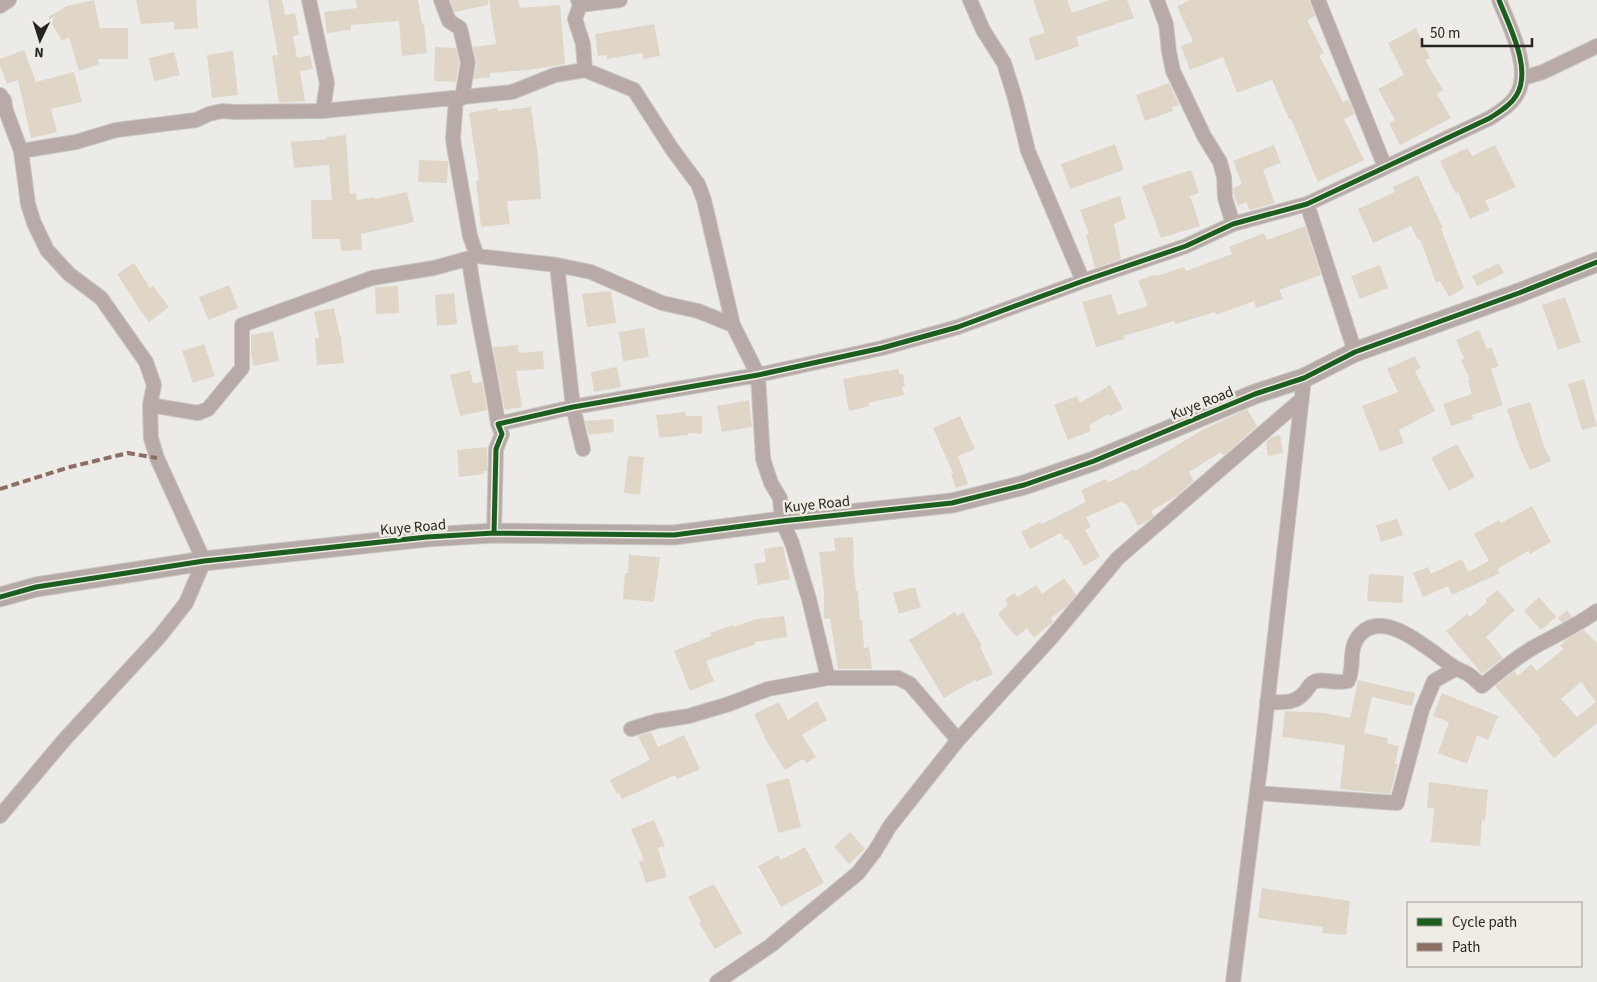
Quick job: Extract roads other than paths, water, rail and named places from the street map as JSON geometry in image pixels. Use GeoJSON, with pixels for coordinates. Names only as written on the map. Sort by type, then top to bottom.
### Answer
{"type":"FeatureCollection","features":[{"type":"Feature","properties":{"kind":"street"},"geometry":{"type":"LineString","coordinates":[[0,6],[9,0]]}},
{"type":"Feature","properties":{"kind":"street"},"geometry":{"type":"LineString","coordinates":[[309,0],[327,83],[323,111]]}},
{"type":"Feature","properties":{"kind":"street"},"geometry":{"type":"LineString","coordinates":[[441,0],[449,21],[460,28],[468,62],[459,98],[453,138],[473,257],[475,306],[491,374],[498,424],[502,434],[496,449],[494,533]]}},
{"type":"Feature","properties":{"kind":"street"},"geometry":{"type":"LineString","coordinates":[[585,70],[582,44],[575,19],[579,3],[620,0]]}},
{"type":"Feature","properties":{"kind":"street"},"geometry":{"type":"LineString","coordinates":[[970,0],[983,30],[1004,63],[1028,151],[1083,281]]}},
{"type":"Feature","properties":{"kind":"street"},"geometry":{"type":"LineString","coordinates":[[1158,0],[1166,24],[1173,71],[1204,136],[1220,162],[1226,198],[1233,224]]}},
{"type":"Feature","properties":{"kind":"street"},"geometry":{"type":"LineString","coordinates":[[1318,0],[1385,166]]}},
{"type":"Feature","properties":{"kind":"street"},"geometry":{"type":"LineString","coordinates":[[498,424],[573,407],[758,375],[882,348],[958,327],[1083,281],[1186,246],[1233,224],[1307,204],[1490,118],[1517,95],[1523,78],[1521,58],[1499,0]]}},
{"type":"Feature","properties":{"kind":"street"},"geometry":{"type":"LineString","coordinates":[[1523,78],[1543,72],[1597,46]]}},
{"type":"Feature","properties":{"kind":"street"},"geometry":{"type":"LineString","coordinates":[[21,151],[76,142],[116,130],[196,120],[222,111],[323,111],[512,92],[555,75],[585,70],[634,90],[672,149],[698,184],[704,200],[733,326],[758,375],[763,459],[771,483],[780,498],[782,520],[792,543],[809,599],[828,678]]}},
{"type":"Feature","properties":{"kind":"street"},"geometry":{"type":"LineString","coordinates":[[0,95],[4,100],[6,111],[21,151],[28,204],[34,223],[47,250],[69,274],[101,298],[146,362],[154,386],[150,405],[151,438],[157,458],[204,561],[186,603],[160,636],[65,739],[0,816]]}},
{"type":"Feature","properties":{"kind":"street"},"geometry":{"type":"LineString","coordinates":[[1307,204],[1355,352]]}},
{"type":"Feature","properties":{"kind":"street"},"geometry":{"type":"LineString","coordinates":[[150,405],[198,413],[208,409],[242,368],[242,325],[372,278],[412,270],[434,268],[473,257],[557,265],[591,272],[662,302],[698,311],[733,326]]}},
{"type":"Feature","properties":{"kind":"street","name":"Kuye Road"},"geometry":{"type":"LineString","coordinates":[[0,597],[36,587],[204,561],[427,538],[494,533],[674,535],[782,520],[952,503],[1024,485],[1094,461],[1255,394],[1304,378],[1355,352],[1519,293],[1597,262]]}},
{"type":"Feature","properties":{"kind":"street"},"geometry":{"type":"LineString","coordinates":[[557,265],[573,407],[583,448]]}},
{"type":"Feature","properties":{"kind":"street"},"geometry":{"type":"LineString","coordinates":[[1233,982],[1268,702],[1304,378]]}},
{"type":"Feature","properties":{"kind":"street"},"geometry":{"type":"LineString","coordinates":[[717,982],[770,946],[858,873],[875,851],[890,826],[958,740],[1051,638],[1118,558],[1302,399]]}},
{"type":"Feature","properties":{"kind":"street"},"geometry":{"type":"LineString","coordinates":[[1268,702],[1289,703],[1297,700],[1310,684],[1316,681],[1341,683],[1348,681],[1351,675],[1353,644],[1359,635],[1370,628],[1382,626],[1406,632],[1455,669],[1466,672],[1482,686],[1498,672],[1534,647],[1597,611]]}},
{"type":"Feature","properties":{"kind":"street"},"geometry":{"type":"LineString","coordinates":[[1257,793],[1397,803],[1422,710],[1434,680],[1455,669]]}},
{"type":"Feature","properties":{"kind":"street"},"geometry":{"type":"LineString","coordinates":[[632,729],[657,721],[690,716],[768,689],[828,678],[898,678],[910,684],[958,740]]}}]}
